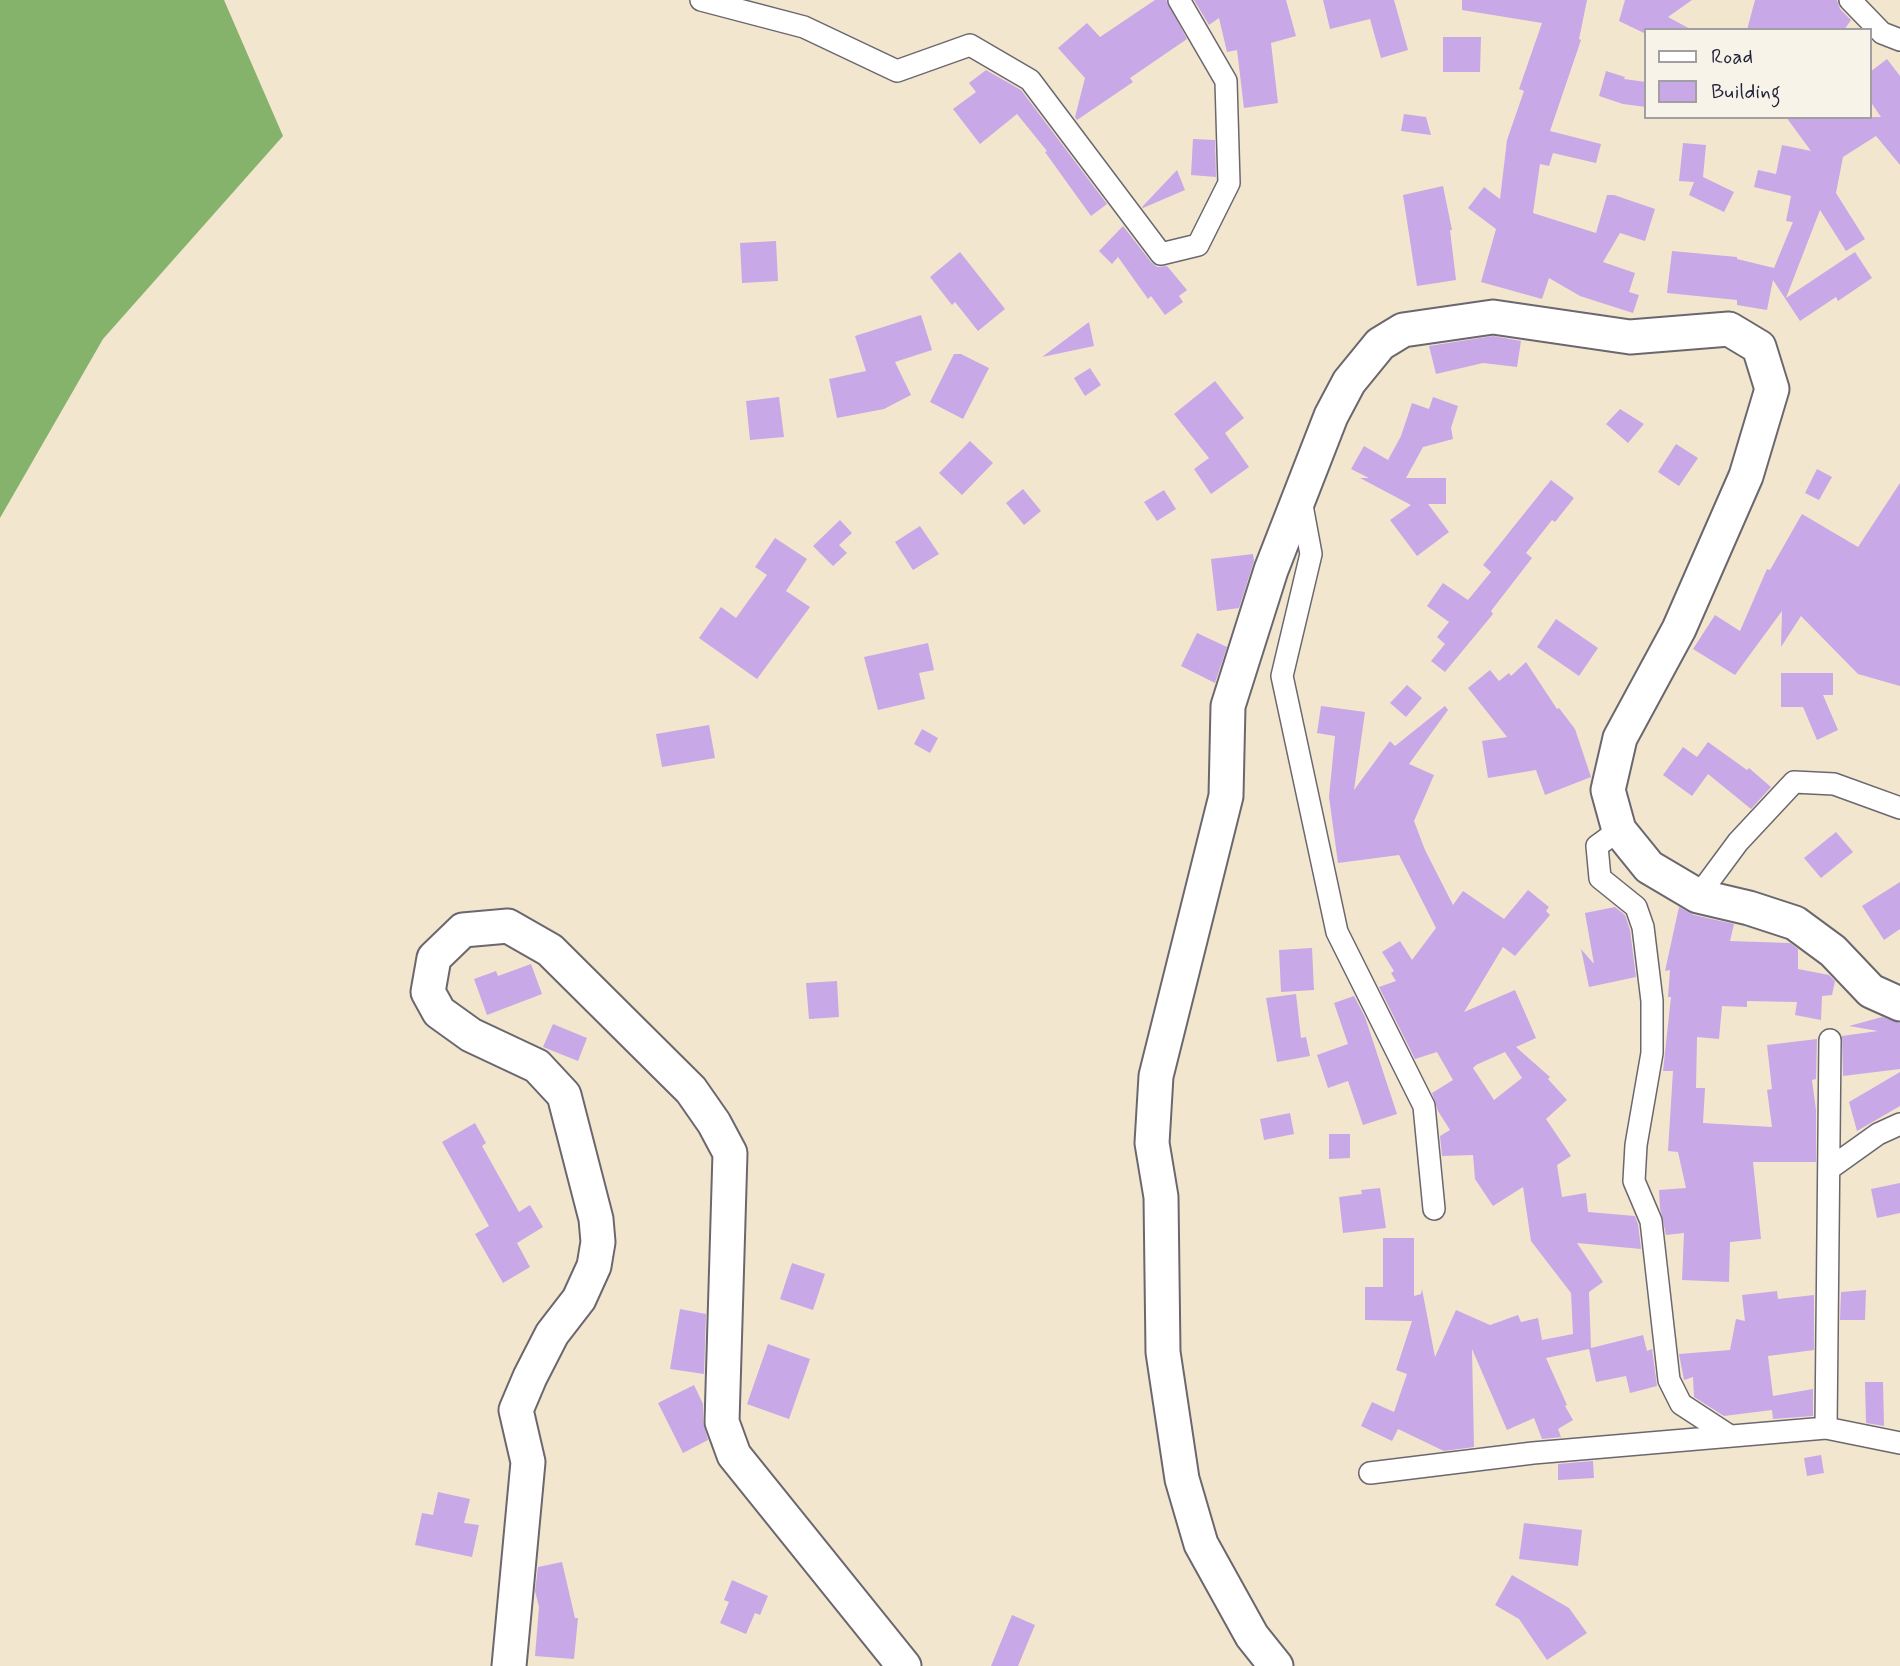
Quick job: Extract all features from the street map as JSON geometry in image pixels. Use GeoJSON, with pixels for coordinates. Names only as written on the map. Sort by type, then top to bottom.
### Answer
{"type":"FeatureCollection","features":[{"type":"Feature","properties":{"kind":"main road"},"geometry":{"type":"LineString","coordinates":[[1276,1666],[1252,1636],[1201,1544],[1182,1479],[1163,1352],[1161,1197],[1152,1143],[1156,1076],[1226,796],[1228,706],[1271,570],[1331,416],[1349,382],[1380,344],[1403,330],[1493,317],[1630,337],[1728,329],[1759,347],[1772,389],[1746,476],[1679,629],[1620,738],[1608,790],[1619,830],[1649,867],[1698,896],[1749,908],[1795,923],[1833,951],[1871,991],[1900,1004]]}},
{"type":"Feature","properties":{"kind":"main road"},"geometry":{"type":"LineString","coordinates":[[509,1666],[528,1462],[516,1410],[552,1334],[579,1299],[594,1266],[598,1242],[596,1219],[564,1095],[537,1066],[471,1034],[439,1012],[429,992],[434,958],[463,930],[508,926],[550,950],[691,1090],[714,1123],[730,1153],[722,1422],[734,1455],[904,1666]]}},
{"type":"Feature","properties":{"kind":"street"},"geometry":{"type":"LineString","coordinates":[[701,0],[804,27],[897,71],[970,45],[1030,80],[1161,254],[1198,245],[1228,183],[1226,81],[1179,0]]}},
{"type":"Feature","properties":{"kind":"street"},"geometry":{"type":"LineString","coordinates":[[1850,0],[1882,33],[1900,40]]}},
{"type":"Feature","properties":{"kind":"street"},"geometry":{"type":"LineString","coordinates":[[1300,495],[1311,554],[1282,676],[1338,932],[1424,1107],[1434,1209]]}},
{"type":"Feature","properties":{"kind":"street"},"geometry":{"type":"LineString","coordinates":[[1698,896],[1738,842],[1794,782],[1834,784],[1900,808]]}},
{"type":"Feature","properties":{"kind":"street"},"geometry":{"type":"LineString","coordinates":[[1619,830],[1597,846],[1600,878],[1636,907],[1643,927],[1653,1000],[1652,1053],[1636,1144],[1633,1181],[1651,1221],[1669,1380],[1681,1404],[1730,1436]]}},
{"type":"Feature","properties":{"kind":"street"},"geometry":{"type":"LineString","coordinates":[[1826,1428],[1830,1040]]}},
{"type":"Feature","properties":{"kind":"street"},"geometry":{"type":"LineString","coordinates":[[1829,1169],[1878,1134],[1900,1124]]}},
{"type":"Feature","properties":{"kind":"street"},"geometry":{"type":"LineString","coordinates":[[1370,1473],[1533,1453],[1826,1428],[1900,1443]]}},
{"type":"Feature","properties":{"kind":"green space"},"geometry":{"type":"Polygon","coordinates":[[[0,0],[224,0],[283,136],[103,339],[0,518],[0,0]]]}},
{"type":"Feature","properties":{"kind":"building"},"geometry":{"type":"Polygon","coordinates":[[[1155,0],[1166,0],[1187,39],[1130,78],[1133,82],[1077,120],[1075,117],[1085,78],[1058,48],[1087,23],[1100,37],[1155,0]]]}},
{"type":"Feature","properties":{"kind":"building"},"geometry":{"type":"Polygon","coordinates":[[[1194,0],[1286,0],[1296,36],[1271,43],[1278,103],[1244,108],[1237,50],[1227,52],[1219,18],[1209,25],[1194,0]]]}},
{"type":"Feature","properties":{"kind":"building"},"geometry":{"type":"Polygon","coordinates":[[[1323,0],[1394,0],[1408,50],[1381,58],[1370,19],[1330,29],[1323,0]]]}},
{"type":"Feature","properties":{"kind":"building"},"geometry":{"type":"Polygon","coordinates":[[[1462,0],[1587,0],[1579,39],[1581,40],[1550,131],[1601,144],[1596,163],[1553,153],[1549,166],[1540,164],[1533,213],[1596,233],[1607,195],[1655,209],[1645,241],[1620,233],[1603,262],[1635,273],[1629,292],[1639,295],[1633,313],[1580,296],[1549,278],[1542,299],[1481,282],[1496,229],[1468,208],[1484,187],[1500,199],[1507,140],[1524,91],[1519,89],[1542,23],[1462,10],[1462,0]]]}},
{"type":"Feature","properties":{"kind":"building"},"geometry":{"type":"Polygon","coordinates":[[[1625,0],[1692,0],[1668,17],[1688,28],[1644,28],[1644,33],[1619,21],[1625,0]]]}},
{"type":"Feature","properties":{"kind":"building"},"geometry":{"type":"Polygon","coordinates":[[[1755,0],[1837,0],[1840,9],[1851,20],[1845,28],[1748,28],[1755,0]]]}},
{"type":"Feature","properties":{"kind":"building"},"geometry":{"type":"Polygon","coordinates":[[[1443,37],[1481,37],[1480,72],[1443,72],[1443,37]]]}},
{"type":"Feature","properties":{"kind":"building"},"geometry":{"type":"Polygon","coordinates":[[[1887,59],[1900,76],[1900,165],[1876,136],[1843,157],[1836,193],[1865,239],[1846,251],[1820,210],[1786,298],[1855,252],[1872,278],[1838,301],[1836,297],[1800,321],[1773,280],[1767,310],[1737,305],[1737,300],[1667,293],[1672,251],[1737,257],[1774,268],[1793,222],[1786,221],[1791,196],[1754,187],[1758,170],[1776,174],[1782,145],[1811,151],[1787,119],[1881,117],[1872,104],[1872,70],[1887,59]]]}},
{"type":"Feature","properties":{"kind":"building"},"geometry":{"type":"Polygon","coordinates":[[[986,70],[1021,90],[1107,204],[1091,216],[1045,152],[1047,151],[1017,114],[980,144],[953,109],[976,92],[969,83],[986,70]]]}},
{"type":"Feature","properties":{"kind":"building"},"geometry":{"type":"Polygon","coordinates":[[[1606,71],[1625,77],[1624,79],[1644,82],[1644,107],[1623,104],[1599,96],[1606,71]]]}},
{"type":"Feature","properties":{"kind":"building"},"geometry":{"type":"Polygon","coordinates":[[[1404,114],[1426,117],[1431,135],[1401,131],[1404,114]]]}},
{"type":"Feature","properties":{"kind":"building"},"geometry":{"type":"Polygon","coordinates":[[[1193,139],[1215,140],[1216,177],[1191,175],[1193,139]]]}},
{"type":"Feature","properties":{"kind":"building"},"geometry":{"type":"Polygon","coordinates":[[[1683,143],[1706,145],[1703,177],[1734,192],[1724,212],[1689,195],[1694,182],[1679,181],[1683,143]]]}},
{"type":"Feature","properties":{"kind":"building"},"geometry":{"type":"Polygon","coordinates":[[[1177,170],[1185,190],[1143,208],[1142,207],[1177,170]]]}},
{"type":"Feature","properties":{"kind":"building"},"geometry":{"type":"Polygon","coordinates":[[[1443,186],[1452,230],[1456,280],[1417,286],[1403,195],[1443,186]]]}},
{"type":"Feature","properties":{"kind":"building"},"geometry":{"type":"Polygon","coordinates":[[[1123,226],[1151,262],[1157,267],[1167,266],[1187,290],[1179,296],[1183,302],[1165,315],[1151,296],[1148,299],[1118,257],[1112,264],[1099,251],[1123,226]]]}},
{"type":"Feature","properties":{"kind":"building"},"geometry":{"type":"Polygon","coordinates":[[[776,241],[778,281],[742,283],[740,243],[776,241]]]}},
{"type":"Feature","properties":{"kind":"building"},"geometry":{"type":"Polygon","coordinates":[[[960,252],[1005,309],[978,331],[955,302],[952,305],[930,277],[960,252]]]}},
{"type":"Feature","properties":{"kind":"building"},"geometry":{"type":"Polygon","coordinates":[[[921,315],[932,350],[895,362],[911,395],[884,409],[837,418],[829,379],[866,371],[855,336],[921,315]]]}},
{"type":"Feature","properties":{"kind":"building"},"geometry":{"type":"Polygon","coordinates":[[[1089,322],[1094,346],[1042,357],[1089,322]]]}},
{"type":"Feature","properties":{"kind":"building"},"geometry":{"type":"Polygon","coordinates":[[[1493,336],[1521,341],[1517,367],[1483,363],[1436,374],[1429,346],[1493,336]]]}},
{"type":"Feature","properties":{"kind":"building"},"geometry":{"type":"Polygon","coordinates":[[[954,354],[961,354],[989,368],[963,419],[930,402],[954,354]]]}},
{"type":"Feature","properties":{"kind":"building"},"geometry":{"type":"Polygon","coordinates":[[[1090,368],[1101,385],[1085,396],[1074,378],[1090,368]]]}},
{"type":"Feature","properties":{"kind":"building"},"geometry":{"type":"Polygon","coordinates":[[[1215,381],[1244,418],[1225,433],[1249,467],[1211,494],[1194,469],[1209,458],[1174,414],[1215,381]]]}},
{"type":"Feature","properties":{"kind":"building"},"geometry":{"type":"Polygon","coordinates":[[[779,397],[784,437],[750,440],[746,401],[779,397]]]}},
{"type":"Feature","properties":{"kind":"building"},"geometry":{"type":"Polygon","coordinates":[[[1433,397],[1458,406],[1451,428],[1453,439],[1423,447],[1406,478],[1446,478],[1446,504],[1428,504],[1449,532],[1417,556],[1390,520],[1411,505],[1360,478],[1369,478],[1351,469],[1364,446],[1388,460],[1401,436],[1412,403],[1429,409],[1433,397]]]}},
{"type":"Feature","properties":{"kind":"building"},"geometry":{"type":"Polygon","coordinates":[[[1620,409],[1644,424],[1628,443],[1606,424],[1620,409]]]}},
{"type":"Feature","properties":{"kind":"building"},"geometry":{"type":"Polygon","coordinates":[[[970,441],[993,463],[962,495],[939,473],[970,441]]]}},
{"type":"Feature","properties":{"kind":"building"},"geometry":{"type":"Polygon","coordinates":[[[1676,444],[1698,458],[1679,486],[1658,472],[1676,444]]]}},
{"type":"Feature","properties":{"kind":"building"},"geometry":{"type":"Polygon","coordinates":[[[1817,469],[1832,477],[1819,500],[1805,493],[1817,469]]]}},
{"type":"Feature","properties":{"kind":"building"},"geometry":{"type":"Polygon","coordinates":[[[1551,480],[1574,498],[1555,522],[1552,520],[1526,553],[1532,558],[1491,611],[1493,614],[1445,672],[1431,661],[1445,644],[1437,637],[1449,622],[1427,606],[1443,583],[1468,600],[1491,572],[1483,565],[1551,480]]]}},
{"type":"Feature","properties":{"kind":"building"},"geometry":{"type":"Polygon","coordinates":[[[1900,483],[1900,686],[1858,674],[1801,616],[1781,647],[1782,611],[1735,675],[1693,649],[1715,615],[1740,631],[1767,569],[1770,570],[1802,514],[1858,547],[1900,483]]]}},
{"type":"Feature","properties":{"kind":"building"},"geometry":{"type":"Polygon","coordinates":[[[1023,489],[1041,511],[1024,525],[1006,503],[1023,489]]]}},
{"type":"Feature","properties":{"kind":"building"},"geometry":{"type":"Polygon","coordinates":[[[1164,490],[1176,509],[1157,521],[1144,502],[1164,490]]]}},
{"type":"Feature","properties":{"kind":"building"},"geometry":{"type":"Polygon","coordinates":[[[840,520],[852,533],[839,545],[847,553],[833,566],[813,546],[840,520]]]}},
{"type":"Feature","properties":{"kind":"building"},"geometry":{"type":"Polygon","coordinates":[[[920,526],[939,554],[913,570],[895,542],[920,526]]]}},
{"type":"Feature","properties":{"kind":"building"},"geometry":{"type":"Polygon","coordinates":[[[775,538],[807,559],[786,591],[810,607],[757,679],[699,638],[721,607],[736,618],[767,575],[755,567],[775,538]]]}},
{"type":"Feature","properties":{"kind":"building"},"geometry":{"type":"Polygon","coordinates":[[[1253,554],[1254,561],[1239,608],[1217,611],[1211,559],[1253,554]]]}},
{"type":"Feature","properties":{"kind":"building"},"geometry":{"type":"Polygon","coordinates":[[[1556,619],[1598,648],[1579,676],[1537,647],[1556,619]]]}},
{"type":"Feature","properties":{"kind":"building"},"geometry":{"type":"Polygon","coordinates":[[[1197,633],[1227,647],[1215,683],[1181,666],[1197,633]]]}},
{"type":"Feature","properties":{"kind":"building"},"geometry":{"type":"Polygon","coordinates":[[[928,643],[934,670],[919,673],[925,699],[878,710],[864,657],[928,643]]]}},
{"type":"Feature","properties":{"kind":"building"},"geometry":{"type":"Polygon","coordinates":[[[1526,662],[1557,709],[1559,708],[1575,729],[1591,777],[1545,795],[1536,770],[1488,778],[1482,741],[1507,737],[1468,688],[1490,670],[1499,681],[1509,673],[1511,676],[1526,662]]]}},
{"type":"Feature","properties":{"kind":"building"},"geometry":{"type":"Polygon","coordinates":[[[1781,673],[1833,673],[1833,695],[1823,695],[1838,730],[1817,740],[1803,707],[1781,707],[1781,673]]]}},
{"type":"Feature","properties":{"kind":"building"},"geometry":{"type":"Polygon","coordinates":[[[1407,685],[1422,698],[1406,717],[1390,703],[1407,685]]]}},
{"type":"Feature","properties":{"kind":"building"},"geometry":{"type":"Polygon","coordinates":[[[1321,706],[1365,712],[1354,790],[1390,741],[1395,746],[1445,706],[1448,710],[1409,764],[1434,775],[1414,821],[1425,850],[1453,905],[1463,891],[1504,919],[1528,890],[1549,907],[1546,911],[1550,915],[1515,956],[1503,947],[1464,1012],[1515,990],[1536,1038],[1516,1047],[1550,1077],[1548,1079],[1567,1100],[1546,1119],[1571,1156],[1557,1165],[1562,1197],[1586,1193],[1588,1212],[1635,1216],[1641,1249],[1577,1243],[1603,1282],[1589,1292],[1591,1348],[1643,1335],[1647,1351],[1652,1349],[1657,1386],[1630,1393],[1626,1376],[1596,1382],[1589,1349],[1546,1358],[1573,1420],[1558,1429],[1561,1437],[1542,1439],[1534,1418],[1507,1430],[1472,1349],[1474,1447],[1444,1451],[1398,1429],[1392,1441],[1361,1426],[1372,1402],[1394,1412],[1407,1374],[1396,1370],[1412,1321],[1365,1320],[1365,1287],[1383,1287],[1383,1238],[1414,1238],[1414,1296],[1421,1294],[1422,1289],[1435,1357],[1456,1310],[1490,1325],[1518,1315],[1521,1322],[1538,1318],[1542,1340],[1573,1334],[1571,1293],[1531,1241],[1523,1187],[1493,1206],[1475,1179],[1473,1155],[1442,1156],[1440,1136],[1450,1130],[1438,1111],[1432,1093],[1453,1080],[1437,1052],[1415,1059],[1379,987],[1396,981],[1391,973],[1394,971],[1382,952],[1400,941],[1412,960],[1436,928],[1399,855],[1338,863],[1329,797],[1335,736],[1317,733],[1321,706]],[[1505,1052],[1473,1068],[1494,1100],[1522,1078],[1505,1052]]]}},
{"type":"Feature","properties":{"kind":"building"},"geometry":{"type":"Polygon","coordinates":[[[709,725],[715,758],[662,767],[656,734],[709,725]]]}},
{"type":"Feature","properties":{"kind":"building"},"geometry":{"type":"Polygon","coordinates":[[[922,729],[938,738],[930,753],[914,744],[922,729]]]}},
{"type":"Feature","properties":{"kind":"building"},"geometry":{"type":"Polygon","coordinates":[[[1708,742],[1747,770],[1749,768],[1771,787],[1751,809],[1708,774],[1692,796],[1663,775],[1683,747],[1697,757],[1708,742]]]}},
{"type":"Feature","properties":{"kind":"building"},"geometry":{"type":"Polygon","coordinates":[[[1836,832],[1853,852],[1821,878],[1804,858],[1836,832]]]}},
{"type":"Feature","properties":{"kind":"building"},"geometry":{"type":"Polygon","coordinates":[[[1900,882],[1900,929],[1884,940],[1862,906],[1900,882]]]}},
{"type":"Feature","properties":{"kind":"building"},"geometry":{"type":"Polygon","coordinates":[[[1615,907],[1625,915],[1630,930],[1636,977],[1589,987],[1581,949],[1594,964],[1585,913],[1615,907]]]}},
{"type":"Feature","properties":{"kind":"building"},"geometry":{"type":"Polygon","coordinates":[[[1679,907],[1694,915],[1734,924],[1730,941],[1790,943],[1798,949],[1798,969],[1829,975],[1835,981],[1832,995],[1822,996],[1821,1020],[1795,1015],[1797,1002],[1747,1001],[1747,1007],[1722,1006],[1719,1039],[1697,1037],[1696,1088],[1705,1088],[1703,1123],[1772,1127],[1767,1090],[1772,1089],[1767,1045],[1817,1039],[1816,1079],[1812,1080],[1816,1110],[1816,1162],[1753,1162],[1761,1239],[1730,1242],[1729,1282],[1682,1280],[1684,1233],[1666,1235],[1660,1208],[1659,1190],[1686,1188],[1678,1152],[1668,1151],[1673,1071],[1663,1071],[1671,997],[1668,997],[1670,970],[1665,971],[1679,907]]]}},
{"type":"Feature","properties":{"kind":"building"},"geometry":{"type":"Polygon","coordinates":[[[1312,948],[1314,990],[1281,992],[1279,950],[1312,948]]]}},
{"type":"Feature","properties":{"kind":"building"},"geometry":{"type":"Polygon","coordinates":[[[531,964],[542,994],[487,1015],[474,979],[496,971],[498,976],[531,964]]]}},
{"type":"Feature","properties":{"kind":"building"},"geometry":{"type":"Polygon","coordinates":[[[837,981],[839,1017],[809,1019],[806,983],[837,981]]]}},
{"type":"Feature","properties":{"kind":"building"},"geometry":{"type":"Polygon","coordinates":[[[1296,994],[1301,1038],[1306,1037],[1310,1056],[1277,1062],[1266,998],[1296,994]]]}},
{"type":"Feature","properties":{"kind":"building"},"geometry":{"type":"Polygon","coordinates":[[[1354,996],[1365,1017],[1397,1114],[1363,1125],[1348,1081],[1328,1088],[1317,1055],[1348,1044],[1334,1003],[1354,996]]]}},
{"type":"Feature","properties":{"kind":"building"},"geometry":{"type":"Polygon","coordinates":[[[1882,1017],[1900,1023],[1900,1069],[1843,1076],[1842,1036],[1878,1031],[1849,1026],[1882,1017]]]}},
{"type":"Feature","properties":{"kind":"building"},"geometry":{"type":"Polygon","coordinates":[[[553,1024],[587,1038],[578,1061],[543,1047],[553,1024]]]}},
{"type":"Feature","properties":{"kind":"building"},"geometry":{"type":"Polygon","coordinates":[[[1900,1072],[1900,1106],[1857,1131],[1849,1102],[1900,1072]]]}},
{"type":"Feature","properties":{"kind":"building"},"geometry":{"type":"Polygon","coordinates":[[[1290,1113],[1294,1134],[1264,1140],[1260,1119],[1290,1113]]]}},
{"type":"Feature","properties":{"kind":"building"},"geometry":{"type":"Polygon","coordinates":[[[475,1123],[486,1143],[482,1146],[519,1212],[530,1205],[543,1227],[517,1243],[530,1267],[503,1283],[475,1234],[489,1226],[442,1142],[475,1123]]]}},
{"type":"Feature","properties":{"kind":"building"},"geometry":{"type":"Polygon","coordinates":[[[1329,1134],[1350,1134],[1350,1158],[1329,1159],[1329,1134]]]}},
{"type":"Feature","properties":{"kind":"building"},"geometry":{"type":"Polygon","coordinates":[[[1900,1183],[1900,1213],[1877,1218],[1871,1189],[1900,1183]]]}},
{"type":"Feature","properties":{"kind":"building"},"geometry":{"type":"Polygon","coordinates":[[[1380,1188],[1386,1228],[1343,1233],[1339,1197],[1362,1194],[1361,1190],[1380,1188]]]}},
{"type":"Feature","properties":{"kind":"building"},"geometry":{"type":"Polygon","coordinates":[[[792,1263],[825,1274],[813,1310],[780,1299],[792,1263]]]}},
{"type":"Feature","properties":{"kind":"building"},"geometry":{"type":"Polygon","coordinates":[[[1866,1290],[1865,1320],[1840,1320],[1841,1292],[1866,1290]]]}},
{"type":"Feature","properties":{"kind":"building"},"geometry":{"type":"Polygon","coordinates":[[[1777,1291],[1778,1299],[1814,1295],[1814,1350],[1768,1356],[1773,1396],[1813,1389],[1813,1416],[1773,1419],[1772,1410],[1724,1416],[1694,1397],[1693,1377],[1684,1380],[1679,1354],[1730,1350],[1736,1319],[1745,1321],[1742,1295],[1777,1291]]]}},
{"type":"Feature","properties":{"kind":"building"},"geometry":{"type":"Polygon","coordinates":[[[680,1309],[706,1314],[704,1374],[670,1369],[680,1309]]]}},
{"type":"Feature","properties":{"kind":"building"},"geometry":{"type":"Polygon","coordinates":[[[768,1344],[810,1359],[789,1419],[747,1404],[768,1344]]]}},
{"type":"Feature","properties":{"kind":"building"},"geometry":{"type":"Polygon","coordinates":[[[1865,1382],[1883,1382],[1884,1426],[1866,1423],[1865,1382]]]}},
{"type":"Feature","properties":{"kind":"building"},"geometry":{"type":"Polygon","coordinates":[[[694,1385],[703,1404],[703,1422],[708,1440],[683,1453],[658,1403],[694,1385]]]}},
{"type":"Feature","properties":{"kind":"building"},"geometry":{"type":"Polygon","coordinates":[[[1821,1455],[1824,1473],[1807,1476],[1804,1458],[1821,1455]]]}},
{"type":"Feature","properties":{"kind":"building"},"geometry":{"type":"Polygon","coordinates":[[[1593,1461],[1594,1478],[1558,1480],[1558,1464],[1593,1461]]]}},
{"type":"Feature","properties":{"kind":"building"},"geometry":{"type":"Polygon","coordinates":[[[438,1492],[470,1499],[464,1523],[479,1525],[472,1557],[415,1545],[422,1513],[433,1515],[438,1492]]]}},
{"type":"Feature","properties":{"kind":"building"},"geometry":{"type":"Polygon","coordinates":[[[1524,1523],[1582,1530],[1578,1566],[1519,1559],[1524,1523]]]}},
{"type":"Feature","properties":{"kind":"building"},"geometry":{"type":"Polygon","coordinates":[[[562,1562],[575,1618],[578,1618],[574,1659],[535,1656],[539,1607],[535,1591],[538,1567],[562,1562]]]}},
{"type":"Feature","properties":{"kind":"building"},"geometry":{"type":"Polygon","coordinates":[[[1512,1575],[1569,1608],[1587,1633],[1547,1660],[1519,1619],[1495,1605],[1512,1575]]]}},
{"type":"Feature","properties":{"kind":"building"},"geometry":{"type":"Polygon","coordinates":[[[732,1580],[768,1596],[760,1615],[755,1613],[746,1634],[720,1623],[729,1602],[724,1600],[732,1580]]]}},
{"type":"Feature","properties":{"kind":"building"},"geometry":{"type":"Polygon","coordinates":[[[1012,1615],[1035,1625],[1018,1666],[991,1666],[1012,1615]]]}}]}
